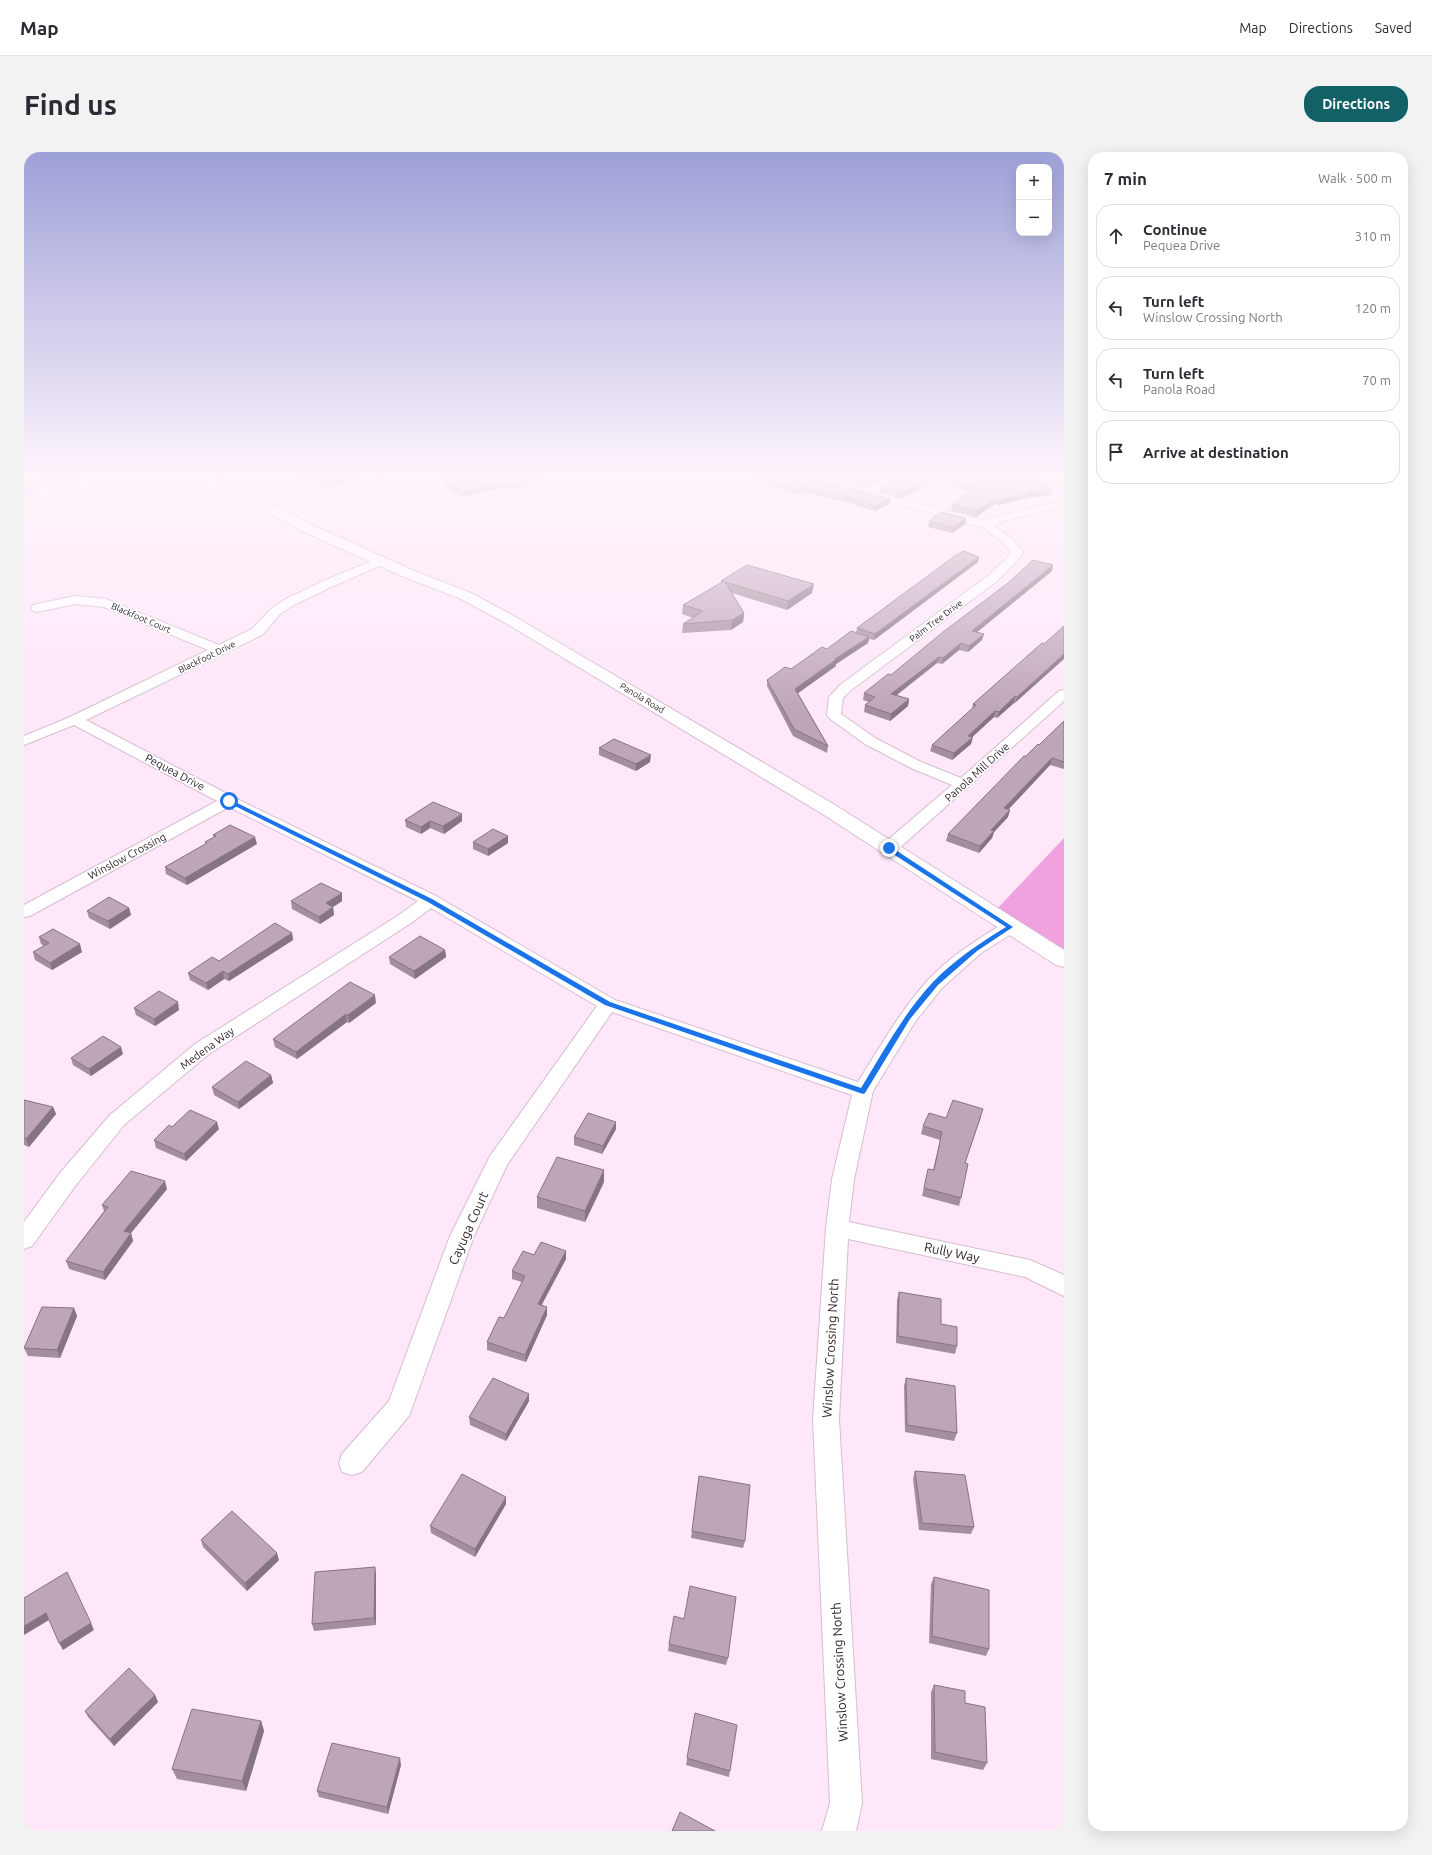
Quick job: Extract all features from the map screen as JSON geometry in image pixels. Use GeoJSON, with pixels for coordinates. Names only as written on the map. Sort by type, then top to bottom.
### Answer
{"type":"FeatureCollection","features":[{"type":"Feature","properties":{"kind":"main road","name":"Panola Road"},"geometry":{"type":"LineString","coordinates":[[367,554],[466,596],[507,618],[828,809],[1010,927],[1064,960]]}},
{"type":"Feature","properties":{"kind":"street","name":"Palm Tree Drive"},"geometry":{"type":"LineString","coordinates":[[963,784],[916,765],[870,741],[834,715],[836,697],[993,578],[1013,559],[1016,554]]}},
{"type":"Feature","properties":{"kind":"street","name":"Blackfoot Drive"},"geometry":{"type":"LineString","coordinates":[[24,741],[75,720],[257,632],[276,611],[288,602],[382,561]]}},
{"type":"Feature","properties":{"kind":"street","name":"Blackfoot Court"},"geometry":{"type":"LineString","coordinates":[[37,608],[75,600],[106,603],[219,650]]}},
{"type":"Feature","properties":{"kind":"street","name":"Panola Mill Drive"},"geometry":{"type":"LineString","coordinates":[[889,848],[1064,694]]}},
{"type":"Feature","properties":{"kind":"street","name":"Pequea Drive"},"geometry":{"type":"LineString","coordinates":[[75,720],[229,801],[430,900],[608,1004],[863,1092]]}},
{"type":"Feature","properties":{"kind":"street","name":"Winslow Crossing"},"geometry":{"type":"LineString","coordinates":[[24,912],[229,801]]}},
{"type":"Feature","properties":{"kind":"street","name":"Medena Way"},"geometry":{"type":"LineString","coordinates":[[24,1240],[68,1179],[117,1120],[202,1049],[405,919],[430,900]]}},
{"type":"Feature","properties":{"kind":"street","name":"Winslow Crossing North"},"geometry":{"type":"LineString","coordinates":[[840,1831],[846,1803],[826,1419],[837,1228],[843,1179],[863,1092],[908,1018],[935,984],[975,949],[1010,927]]}},
{"type":"Feature","properties":{"kind":"street","name":"Cayuga Court"},"geometry":{"type":"LineString","coordinates":[[352,1463],[400,1408],[462,1236],[498,1162],[608,1004]]}},
{"type":"Feature","properties":{"kind":"street","name":"Rully Way"},"geometry":{"type":"LineString","coordinates":[[837,1228],[1030,1269],[1064,1286]]}},
{"type":"Feature","properties":{"kind":"shaded area"},"geometry":{"type":"Polygon","coordinates":[[[1064,838],[1064,960],[994,912],[1064,838]]]}},
{"type":"Feature","properties":{"kind":"building"},"geometry":{"type":"Polygon","coordinates":[[[972,554],[979,557],[875,634],[857,628],[956,555],[972,554]]]}},
{"type":"Feature","properties":{"kind":"building"},"geometry":{"type":"Polygon","coordinates":[[[1033,560],[1053,565],[972,631],[984,634],[969,646],[961,643],[943,658],[939,657],[891,694],[909,699],[891,714],[865,705],[875,697],[864,693],[888,674],[891,675],[943,632],[1008,583],[1033,560]]]}},
{"type":"Feature","properties":{"kind":"building"},"geometry":{"type":"Polygon","coordinates":[[[747,565],[814,584],[788,601],[725,582],[744,613],[732,620],[683,624],[703,611],[683,605],[724,581],[721,581],[747,565]]]}},
{"type":"Feature","properties":{"kind":"building"},"geometry":{"type":"Polygon","coordinates":[[[1064,626],[1064,654],[1017,697],[1015,696],[999,712],[995,711],[968,736],[973,737],[954,753],[932,745],[976,705],[973,704],[1042,643],[1044,644],[1064,626]]]}},
{"type":"Feature","properties":{"kind":"building"},"geometry":{"type":"Polygon","coordinates":[[[851,631],[869,637],[835,659],[837,659],[795,689],[828,746],[794,729],[767,680],[785,667],[791,669],[822,647],[827,649],[851,631]]]}},
{"type":"Feature","properties":{"kind":"building"},"geometry":{"type":"Polygon","coordinates":[[[1064,721],[1064,762],[1052,758],[1004,808],[1010,810],[991,830],[994,831],[980,846],[948,834],[1024,756],[1026,756],[1038,744],[1039,745],[1064,721]]]}},
{"type":"Feature","properties":{"kind":"building"},"geometry":{"type":"Polygon","coordinates":[[[614,739],[651,755],[636,764],[599,748],[614,739]]]}},
{"type":"Feature","properties":{"kind":"building"},"geometry":{"type":"Polygon","coordinates":[[[433,802],[462,814],[443,826],[430,821],[421,827],[405,820],[433,802]]]}},
{"type":"Feature","properties":{"kind":"building"},"geometry":{"type":"Polygon","coordinates":[[[230,825],[255,837],[185,878],[165,867],[207,843],[205,842],[216,836],[213,835],[230,825]]]}},
{"type":"Feature","properties":{"kind":"building"},"geometry":{"type":"Polygon","coordinates":[[[493,829],[508,836],[488,849],[473,842],[493,829]]]}},
{"type":"Feature","properties":{"kind":"building"},"geometry":{"type":"Polygon","coordinates":[[[321,883],[342,893],[326,903],[333,907],[319,917],[291,901],[321,883]]]}},
{"type":"Feature","properties":{"kind":"building"},"geometry":{"type":"Polygon","coordinates":[[[109,897],[129,908],[108,921],[87,911],[109,897]]]}},
{"type":"Feature","properties":{"kind":"building"},"geometry":{"type":"Polygon","coordinates":[[[275,923],[292,933],[228,974],[223,971],[206,983],[188,973],[212,957],[219,961],[275,923]]]}},
{"type":"Feature","properties":{"kind":"building"},"geometry":{"type":"Polygon","coordinates":[[[53,929],[80,944],[50,963],[33,952],[49,943],[39,937],[53,929]]]}},
{"type":"Feature","properties":{"kind":"building"},"geometry":{"type":"Polygon","coordinates":[[[420,936],[445,950],[414,971],[389,957],[420,936]]]}},
{"type":"Feature","properties":{"kind":"building"},"geometry":{"type":"Polygon","coordinates":[[[350,982],[375,995],[348,1015],[346,1014],[296,1052],[273,1039],[350,982]]]}},
{"type":"Feature","properties":{"kind":"building"},"geometry":{"type":"Polygon","coordinates":[[[159,991],[178,1002],[154,1019],[134,1008],[159,991]]]}},
{"type":"Feature","properties":{"kind":"building"},"geometry":{"type":"Polygon","coordinates":[[[103,1036],[121,1047],[89,1069],[71,1058],[103,1036]]]}},
{"type":"Feature","properties":{"kind":"building"},"geometry":{"type":"Polygon","coordinates":[[[246,1061],[271,1075],[238,1102],[212,1087],[246,1061]]]}},
{"type":"Feature","properties":{"kind":"building"},"geometry":{"type":"Polygon","coordinates":[[[24,1100],[53,1107],[26,1139],[24,1138],[24,1100]]]}},
{"type":"Feature","properties":{"kind":"building"},"geometry":{"type":"Polygon","coordinates":[[[953,1100],[983,1109],[965,1163],[968,1164],[961,1198],[924,1188],[928,1169],[934,1170],[942,1132],[923,1126],[929,1113],[946,1118],[953,1100]]]}},
{"type":"Feature","properties":{"kind":"building"},"geometry":{"type":"Polygon","coordinates":[[[190,1110],[217,1122],[184,1154],[154,1140],[169,1125],[172,1127],[190,1110]]]}},
{"type":"Feature","properties":{"kind":"building"},"geometry":{"type":"Polygon","coordinates":[[[588,1113],[616,1122],[603,1146],[574,1137],[588,1113]]]}},
{"type":"Feature","properties":{"kind":"building"},"geometry":{"type":"Polygon","coordinates":[[[557,1157],[604,1170],[585,1211],[537,1197],[557,1157]]]}},
{"type":"Feature","properties":{"kind":"building"},"geometry":{"type":"Polygon","coordinates":[[[131,1171],[165,1181],[124,1231],[131,1233],[103,1272],[66,1261],[108,1207],[102,1205],[131,1171]]]}},
{"type":"Feature","properties":{"kind":"building"},"geometry":{"type":"Polygon","coordinates":[[[541,1242],[566,1251],[538,1304],[547,1307],[525,1355],[487,1342],[499,1317],[504,1318],[525,1276],[512,1271],[523,1251],[534,1255],[541,1242]]]}},
{"type":"Feature","properties":{"kind":"building"},"geometry":{"type":"Polygon","coordinates":[[[899,1292],[941,1299],[941,1324],[957,1327],[957,1346],[898,1336],[899,1292]]]}},
{"type":"Feature","properties":{"kind":"building"},"geometry":{"type":"Polygon","coordinates":[[[42,1307],[74,1308],[57,1350],[24,1348],[42,1307]]]}},
{"type":"Feature","properties":{"kind":"building"},"geometry":{"type":"Polygon","coordinates":[[[493,1378],[529,1394],[506,1434],[469,1417],[493,1378]]]}},
{"type":"Feature","properties":{"kind":"building"},"geometry":{"type":"Polygon","coordinates":[[[906,1378],[955,1386],[957,1433],[907,1425],[906,1378]]]}},
{"type":"Feature","properties":{"kind":"building"},"geometry":{"type":"Polygon","coordinates":[[[915,1471],[965,1475],[974,1527],[922,1523],[915,1471]]]}},
{"type":"Feature","properties":{"kind":"building"},"geometry":{"type":"Polygon","coordinates":[[[462,1474],[506,1497],[475,1549],[430,1526],[462,1474]]]}},
{"type":"Feature","properties":{"kind":"building"},"geometry":{"type":"Polygon","coordinates":[[[699,1476],[750,1485],[745,1541],[692,1531],[699,1476]]]}},
{"type":"Feature","properties":{"kind":"building"},"geometry":{"type":"Polygon","coordinates":[[[232,1511],[277,1553],[245,1583],[201,1540],[232,1511]]]}},
{"type":"Feature","properties":{"kind":"building"},"geometry":{"type":"Polygon","coordinates":[[[375,1567],[374,1618],[312,1624],[315,1572],[375,1567]]]}},
{"type":"Feature","properties":{"kind":"building"},"geometry":{"type":"Polygon","coordinates":[[[67,1572],[91,1623],[59,1643],[46,1613],[24,1626],[24,1598],[67,1572]]]}},
{"type":"Feature","properties":{"kind":"building"},"geometry":{"type":"Polygon","coordinates":[[[934,1577],[989,1590],[989,1649],[932,1636],[934,1577]]]}},
{"type":"Feature","properties":{"kind":"building"},"geometry":{"type":"Polygon","coordinates":[[[690,1586],[736,1597],[728,1658],[669,1644],[674,1616],[684,1619],[690,1586]]]}},
{"type":"Feature","properties":{"kind":"building"},"geometry":{"type":"Polygon","coordinates":[[[129,1668],[155,1695],[110,1739],[85,1711],[129,1668]]]}},
{"type":"Feature","properties":{"kind":"building"},"geometry":{"type":"Polygon","coordinates":[[[934,1685],[965,1691],[965,1703],[985,1707],[987,1763],[935,1752],[934,1685]]]}},
{"type":"Feature","properties":{"kind":"building"},"geometry":{"type":"Polygon","coordinates":[[[192,1709],[261,1721],[242,1781],[172,1769],[192,1709]]]}},
{"type":"Feature","properties":{"kind":"building"},"geometry":{"type":"Polygon","coordinates":[[[695,1713],[737,1725],[730,1771],[687,1758],[695,1713]]]}},
{"type":"Feature","properties":{"kind":"building"},"geometry":{"type":"Polygon","coordinates":[[[332,1743],[400,1758],[387,1807],[317,1791],[332,1743]]]}},
{"type":"Feature","properties":{"kind":"building"},"geometry":{"type":"Polygon","coordinates":[[[680,1812],[715,1831],[672,1831],[680,1812]]]}},
{"type":"Feature","properties":{"kind":"route"},"geometry":{"type":"LineString","coordinates":[[229,801],[430,900],[608,1004],[863,1092],[908,1018],[935,984],[975,949],[1010,927],[889,848]]}}]}
